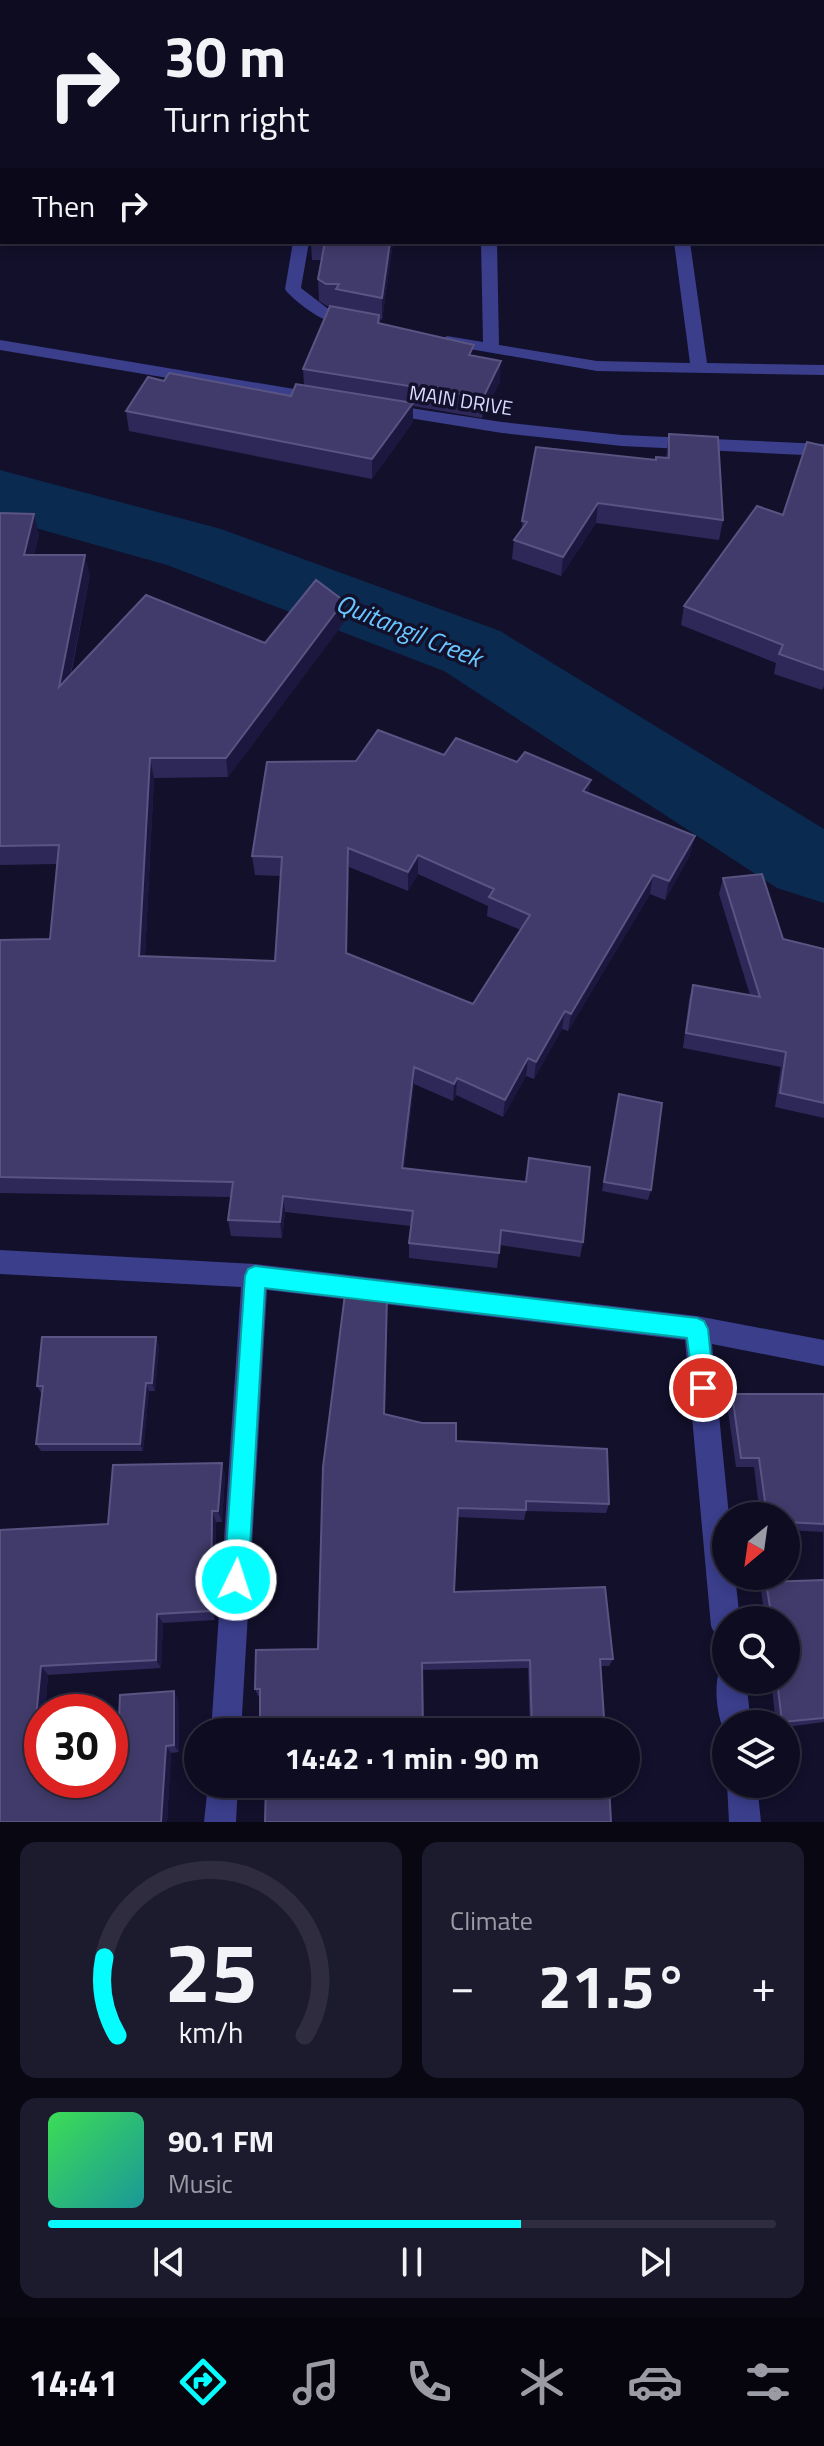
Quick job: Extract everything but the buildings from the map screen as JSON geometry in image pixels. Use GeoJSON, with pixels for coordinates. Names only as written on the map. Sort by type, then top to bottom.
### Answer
{"type":"FeatureCollection","features":[{"type":"Feature","properties":{"kind":"street"},"geometry":{"type":"LineString","coordinates":[[301,244],[293,289],[307,304],[330,318],[374,326]]}},
{"type":"Feature","properties":{"kind":"street"},"geometry":{"type":"LineString","coordinates":[[489,244],[491,349]]}},
{"type":"Feature","properties":{"kind":"street"},"geometry":{"type":"LineString","coordinates":[[682,244],[699,367]]}},
{"type":"Feature","properties":{"kind":"street"},"geometry":{"type":"LineString","coordinates":[[432,338],[597,366],[824,370]]}},
{"type":"Feature","properties":{"kind":"street"},"geometry":{"type":"LineString","coordinates":[[0,345],[333,401]]}},
{"type":"Feature","properties":{"kind":"street","name":"MAIN DRIVE"},"geometry":{"type":"LineString","coordinates":[[365,406],[507,430],[700,446],[824,450]]}},
{"type":"Feature","properties":{"kind":"street"},"geometry":{"type":"LineString","coordinates":[[0,1262],[255,1276],[697,1329],[824,1353]]}},
{"type":"Feature","properties":{"kind":"street"},"geometry":{"type":"LineString","coordinates":[[227,1718],[255,1276]]}},
{"type":"Feature","properties":{"kind":"street"},"geometry":{"type":"LineString","coordinates":[[697,1329],[724,1606]]}},
{"type":"Feature","properties":{"kind":"street"},"geometry":{"type":"LineString","coordinates":[[220,1822],[222,1798]]}},
{"type":"Feature","properties":{"kind":"street"},"geometry":{"type":"LineString","coordinates":[[743,1798],[745,1822]]}},
{"type":"Feature","properties":{"kind":"waterway","name":"Quitangil Creek"},"geometry":{"type":"LineString","coordinates":[[0,494],[194,547],[472,651],[808,863],[824,868]]}},
{"type":"Feature","properties":{"kind":"route"},"geometry":{"type":"LineString","coordinates":[[236,1580],[255,1276],[697,1329],[703,1388]]}}]}
